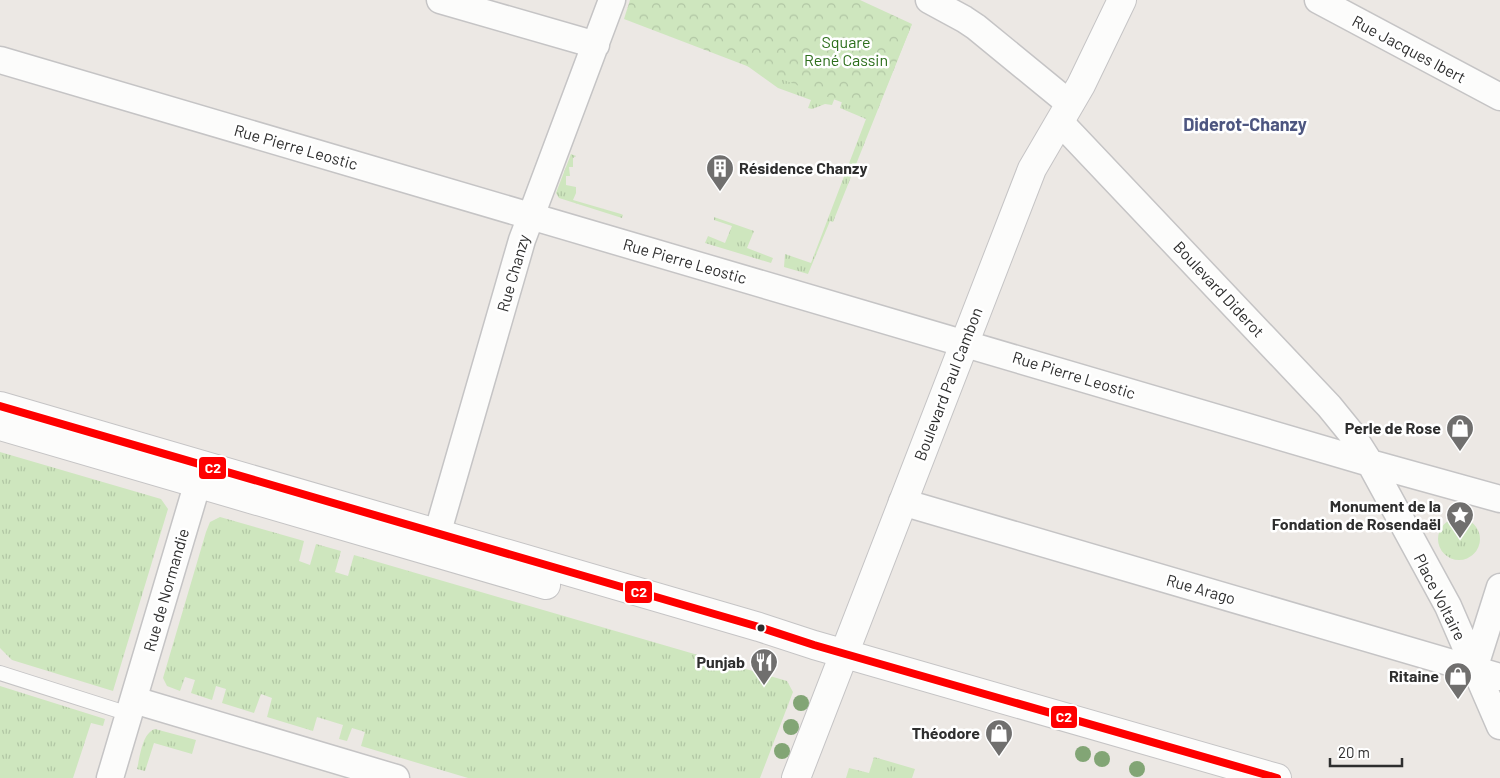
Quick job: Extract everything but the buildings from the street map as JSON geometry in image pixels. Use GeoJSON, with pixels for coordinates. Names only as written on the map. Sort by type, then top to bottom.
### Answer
{"type":"FeatureCollection","features":[{"type":"Feature","properties":{"kind":"main road","name":"Boulevard Paul Cambon"},"geometry":{"type":"LineString","coordinates":[[796,778],[1032,169],[1065,113],[1122,0]]}},
{"type":"Feature","properties":{"kind":"main road"},"geometry":{"type":"LineString","coordinates":[[0,406],[200,474],[435,543],[841,661],[1278,778]]}},
{"type":"Feature","properties":{"kind":"main road"},"geometry":{"type":"LineString","coordinates":[[0,426],[200,474]]}},
{"type":"Feature","properties":{"kind":"main road"},"geometry":{"type":"LineString","coordinates":[[841,661],[1212,778]]}},
{"type":"Feature","properties":{"kind":"street"},"geometry":{"type":"LineString","coordinates":[[440,0],[596,45]]}},
{"type":"Feature","properties":{"kind":"street","name":"Rue Chanzy"},"geometry":{"type":"LineString","coordinates":[[435,543],[531,215],[612,0]]}},
{"type":"Feature","properties":{"kind":"street","name":"Rue Jacques Ibert"},"geometry":{"type":"LineString","coordinates":[[1318,0],[1500,97]]}},
{"type":"Feature","properties":{"kind":"street","name":"Boulevard Diderot"},"geometry":{"type":"LineString","coordinates":[[933,1],[976,27],[1065,113],[1329,406],[1351,433],[1370,463]]}},
{"type":"Feature","properties":{"kind":"street","name":"Rue Pierre Leostic"},"geometry":{"type":"LineString","coordinates":[[0,60],[965,342],[1370,463]]}},
{"type":"Feature","properties":{"kind":"street"},"geometry":{"type":"LineString","coordinates":[[1370,463],[1500,499]]}},
{"type":"Feature","properties":{"kind":"street","name":"Place Voltaire"},"geometry":{"type":"LineString","coordinates":[[1370,463],[1453,617],[1474,669]]}},
{"type":"Feature","properties":{"kind":"street","name":"Rue de Normandie"},"geometry":{"type":"LineString","coordinates":[[110,778],[200,474]]}},
{"type":"Feature","properties":{"kind":"street","name":"Rue Arago"},"geometry":{"type":"LineString","coordinates":[[902,502],[1500,677]]}},
{"type":"Feature","properties":{"kind":"street","name":"Place Voltaire"},"geometry":{"type":"LineString","coordinates":[[1474,669],[1500,587]]}},
{"type":"Feature","properties":{"kind":"street"},"geometry":{"type":"LineString","coordinates":[[1474,669],[1500,726]]}},
{"type":"Feature","properties":{"kind":"street"},"geometry":{"type":"LineString","coordinates":[[131,707],[396,778]]}},
{"type":"Feature","properties":{"kind":"lane"},"geometry":{"type":"LineString","coordinates":[[0,673],[131,707]]}},
{"type":"Feature","properties":{"kind":"green space","name":"Square René Cassin"},"geometry":{"type":"Polygon","coordinates":[[[630,0],[860,0],[912,24],[875,115],[624,19],[630,0]]]}},
{"type":"Feature","properties":{"kind":"green space"},"geometry":{"type":"Polygon","coordinates":[[[912,24],[833,222],[830,221],[808,274],[784,267],[785,254],[811,263],[866,119],[840,108],[845,92],[912,24]]]}},
{"type":"Feature","properties":{"kind":"green space"},"geometry":{"type":"Polygon","coordinates":[[[746,65],[839,87],[832,105],[825,104],[812,109],[808,108],[811,100],[778,88],[746,65]]]}},
{"type":"Feature","properties":{"kind":"green space"},"geometry":{"type":"Polygon","coordinates":[[[571,154],[576,156],[573,158],[573,167],[569,167],[570,176],[566,176],[566,185],[576,187],[573,200],[621,214],[623,215],[622,218],[559,198],[556,193],[571,154]]]}},
{"type":"Feature","properties":{"kind":"green space"},"geometry":{"type":"Polygon","coordinates":[[[714,217],[754,231],[747,248],[773,258],[771,263],[705,243],[708,236],[725,243],[732,226],[714,220],[714,217]]]}},
{"type":"Feature","properties":{"kind":"green space"},"geometry":{"type":"Polygon","coordinates":[[[0,452],[161,499],[168,509],[113,691],[12,660],[0,648],[0,452]]]}},
{"type":"Feature","properties":{"kind":"green space"},"geometry":{"type":"Polygon","coordinates":[[[220,517],[304,541],[299,561],[310,565],[316,544],[341,551],[335,572],[348,576],[354,555],[787,681],[793,692],[760,778],[468,778],[361,746],[365,732],[352,728],[347,741],[339,739],[343,725],[317,717],[313,731],[267,717],[272,698],[261,694],[254,713],[222,703],[226,689],[216,686],[212,700],[191,693],[195,680],[185,677],[180,691],[167,686],[163,678],[206,532],[210,522],[220,517]]]}},
{"type":"Feature","properties":{"kind":"green space"},"geometry":{"type":"Polygon","coordinates":[[[1463,518],[1471,521],[1477,527],[1480,539],[1477,551],[1471,557],[1455,560],[1447,557],[1441,551],[1438,535],[1441,527],[1447,521],[1463,518]]]}},
{"type":"Feature","properties":{"kind":"green space"},"geometry":{"type":"Polygon","coordinates":[[[0,686],[105,719],[103,726],[91,723],[73,778],[0,778],[0,686]]]}},
{"type":"Feature","properties":{"kind":"green space"},"geometry":{"type":"Polygon","coordinates":[[[155,729],[196,740],[192,754],[154,743],[145,771],[137,769],[144,740],[155,729]]]}},
{"type":"Feature","properties":{"kind":"green space"},"geometry":{"type":"Polygon","coordinates":[[[874,757],[915,769],[912,778],[846,778],[849,768],[869,773],[874,757]]]}},
{"type":"Feature","properties":{"kind":"transit line","name":"C2"},"geometry":{"type":"LineString","coordinates":[[0,406],[759,627],[814,645],[1277,778]]}},
{"type":"Feature","properties":{"kind":"place","name":"Résidence Chanzy"},"geometry":{"type":"Point","coordinates":[720,192]}},
{"type":"Feature","properties":{"kind":"place","name":"Perle de Rose"},"geometry":{"type":"Point","coordinates":[1460,452]}},
{"type":"Feature","properties":{"kind":"place","name":"Monument de la Fondation de Rosendaël"},"geometry":{"type":"Point","coordinates":[1460,539]}},
{"type":"Feature","properties":{"kind":"place","name":"Punjab"},"geometry":{"type":"Point","coordinates":[764,686]}},
{"type":"Feature","properties":{"kind":"place","name":"Ritaine"},"geometry":{"type":"Point","coordinates":[1458,700]}},
{"type":"Feature","properties":{"kind":"place","name":"Théodore"},"geometry":{"type":"Point","coordinates":[999,757]}},
{"type":"Feature","properties":{"kind":"district","name":"Diderot-Chanzy"},"geometry":{"type":"Point","coordinates":[1245,125]}}]}
